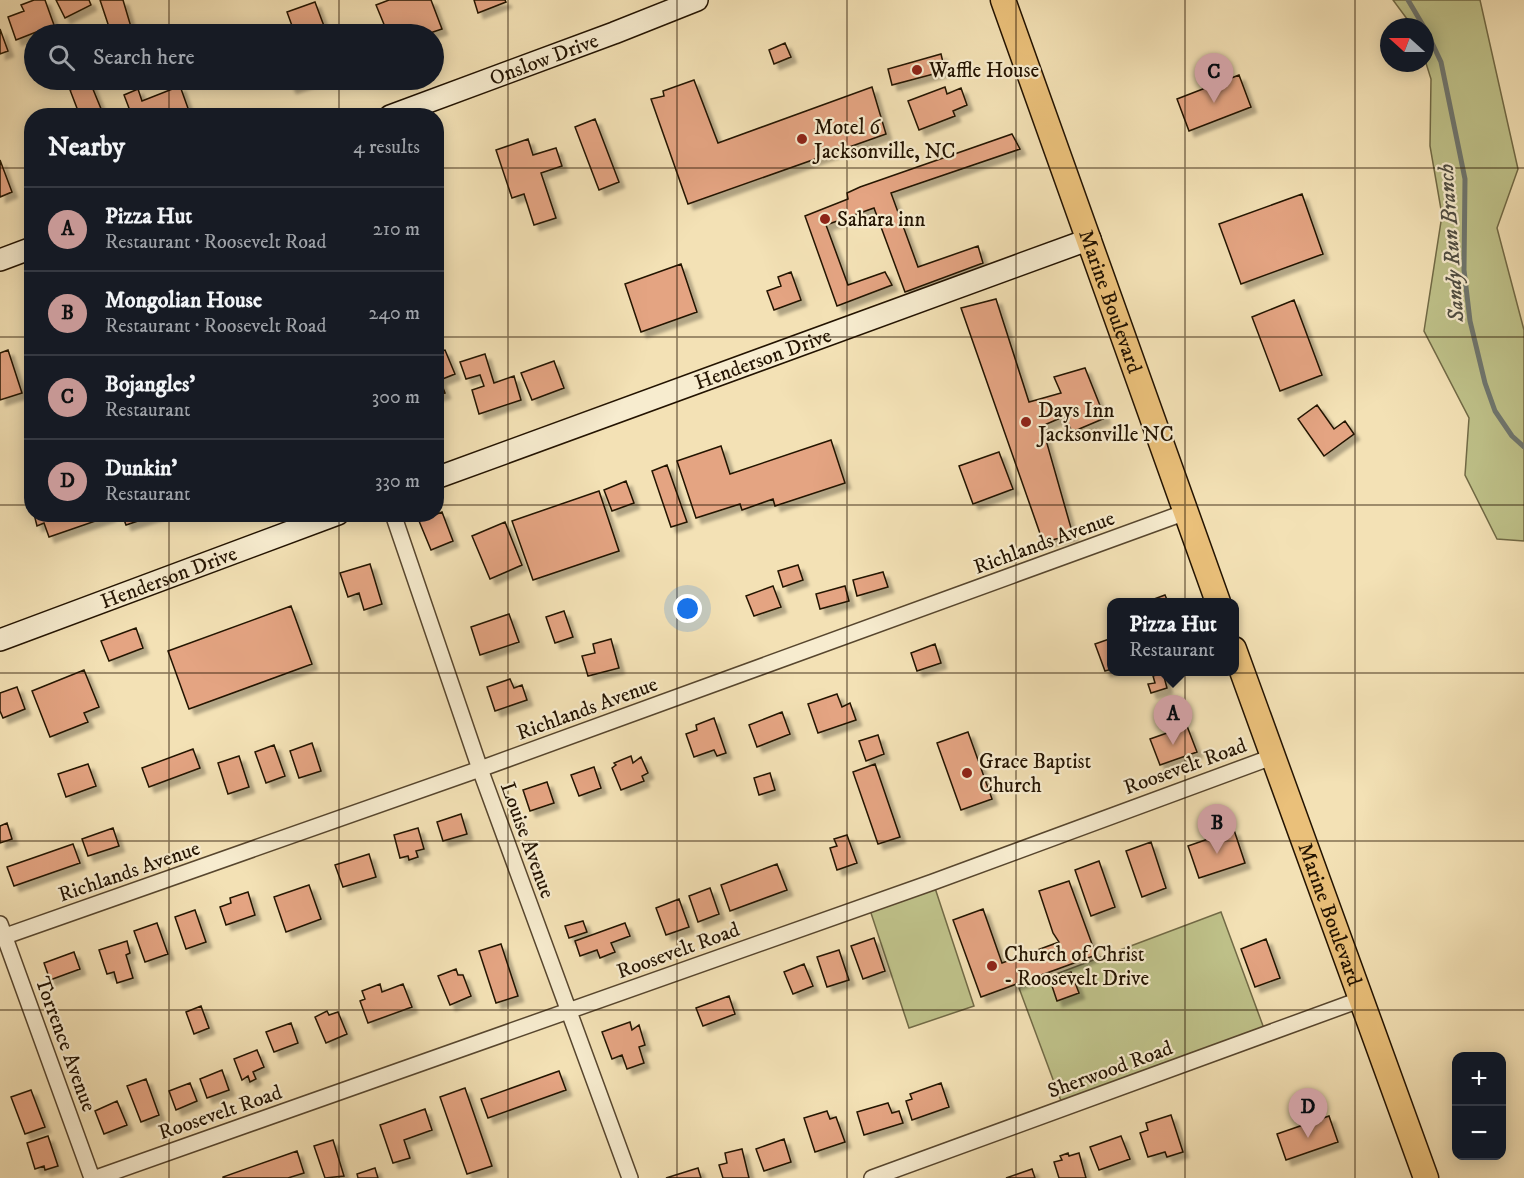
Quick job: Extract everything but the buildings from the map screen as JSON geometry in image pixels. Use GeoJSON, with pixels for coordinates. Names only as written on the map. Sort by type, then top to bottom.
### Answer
{"type":"FeatureCollection","features":[{"type":"Feature","properties":{"kind":"main road","name":"Onslow Drive"},"geometry":{"type":"LineString","coordinates":[[412,108],[697,0]]}},
{"type":"Feature","properties":{"kind":"main road","name":"Marine Boulevard"},"geometry":{"type":"LineString","coordinates":[[1003,0],[1216,598]]}},
{"type":"Feature","properties":{"kind":"main road","name":"Henderson Drive"},"geometry":{"type":"LineString","coordinates":[[444,475],[1090,239]]}},
{"type":"Feature","properties":{"kind":"main road"},"geometry":{"type":"LineString","coordinates":[[0,260],[24,251]]}},
{"type":"Feature","properties":{"kind":"main road","name":"Henderson Drive"},"geometry":{"type":"LineString","coordinates":[[0,640],[317,522]]}},
{"type":"Feature","properties":{"kind":"main road","name":"Marine Boulevard"},"geometry":{"type":"LineString","coordinates":[[1239,663],[1426,1178]]}},
{"type":"Feature","properties":{"kind":"street","name":"Richlands Avenue"},"geometry":{"type":"LineString","coordinates":[[1,933],[480,769],[1186,512]]}},
{"type":"Feature","properties":{"kind":"street","name":"Louise Avenue"},"geometry":{"type":"LineString","coordinates":[[396,522],[480,769],[630,1178]]}},
{"type":"Feature","properties":{"kind":"street","name":"Roosevelt Road"},"geometry":{"type":"LineString","coordinates":[[94,1178],[933,882],[1272,757]]}},
{"type":"Feature","properties":{"kind":"street","name":"Torrence Avenue"},"geometry":{"type":"LineString","coordinates":[[1,933],[94,1178]]}},
{"type":"Feature","properties":{"kind":"street","name":"Sherwood Road"},"geometry":{"type":"LineString","coordinates":[[872,1178],[1362,999]]}},
{"type":"Feature","properties":{"kind":"green space"},"geometry":{"type":"Polygon","coordinates":[[[1393,0],[1480,0],[1518,169],[1497,228],[1524,330],[1524,541],[1497,539],[1465,475],[1469,418],[1424,331],[1442,215],[1430,146],[1431,79],[1429,72],[1434,72],[1434,18],[1406,18],[1393,0]]]}},
{"type":"Feature","properties":{"kind":"green space"},"geometry":{"type":"Polygon","coordinates":[[[933,882],[974,1006],[909,1028],[868,904],[933,882]]]}},
{"type":"Feature","properties":{"kind":"green space"},"geometry":{"type":"Polygon","coordinates":[[[1221,912],[1266,1034],[1064,1109],[1019,988],[1221,912]]]}},
{"type":"Feature","properties":{"kind":"waterway","name":"Sandy Run Branch"},"geometry":{"type":"LineString","coordinates":[[1408,0],[1419,18]]}},
{"type":"Feature","properties":{"kind":"waterway","name":"Sandy Run Branch"},"geometry":{"type":"LineString","coordinates":[[1434,47],[1441,62],[1465,179],[1464,270],[1470,321],[1485,383],[1495,411],[1512,436],[1524,447]]}},
{"type":"Feature","properties":{"kind":"place","name":"Waffle House"},"geometry":{"type":"Point","coordinates":[917,70]}},
{"type":"Feature","properties":{"kind":"place","name":"Bojangles'"},"geometry":{"type":"Point","coordinates":[1214,103]}},
{"type":"Feature","properties":{"kind":"place","name":"Motel 6 Jacksonville, NC"},"geometry":{"type":"Point","coordinates":[802,139]}},
{"type":"Feature","properties":{"kind":"place","name":"Sahara inn"},"geometry":{"type":"Point","coordinates":[825,219]}},
{"type":"Feature","properties":{"kind":"place","name":"Days Inn Jacksonville NC"},"geometry":{"type":"Point","coordinates":[1026,422]}},
{"type":"Feature","properties":{"kind":"place","name":"Pizza Hut"},"geometry":{"type":"Point","coordinates":[1173,745]}},
{"type":"Feature","properties":{"kind":"place","name":"Grace Baptist Church"},"geometry":{"type":"Point","coordinates":[967,773]}},
{"type":"Feature","properties":{"kind":"place","name":"Mongolian House"},"geometry":{"type":"Point","coordinates":[1217,854]}},
{"type":"Feature","properties":{"kind":"place","name":"Church of Christ - Roosevelt Drive"},"geometry":{"type":"Point","coordinates":[992,966]}},
{"type":"Feature","properties":{"kind":"place","name":"Dunkin'"},"geometry":{"type":"Point","coordinates":[1308,1138]}}]}
